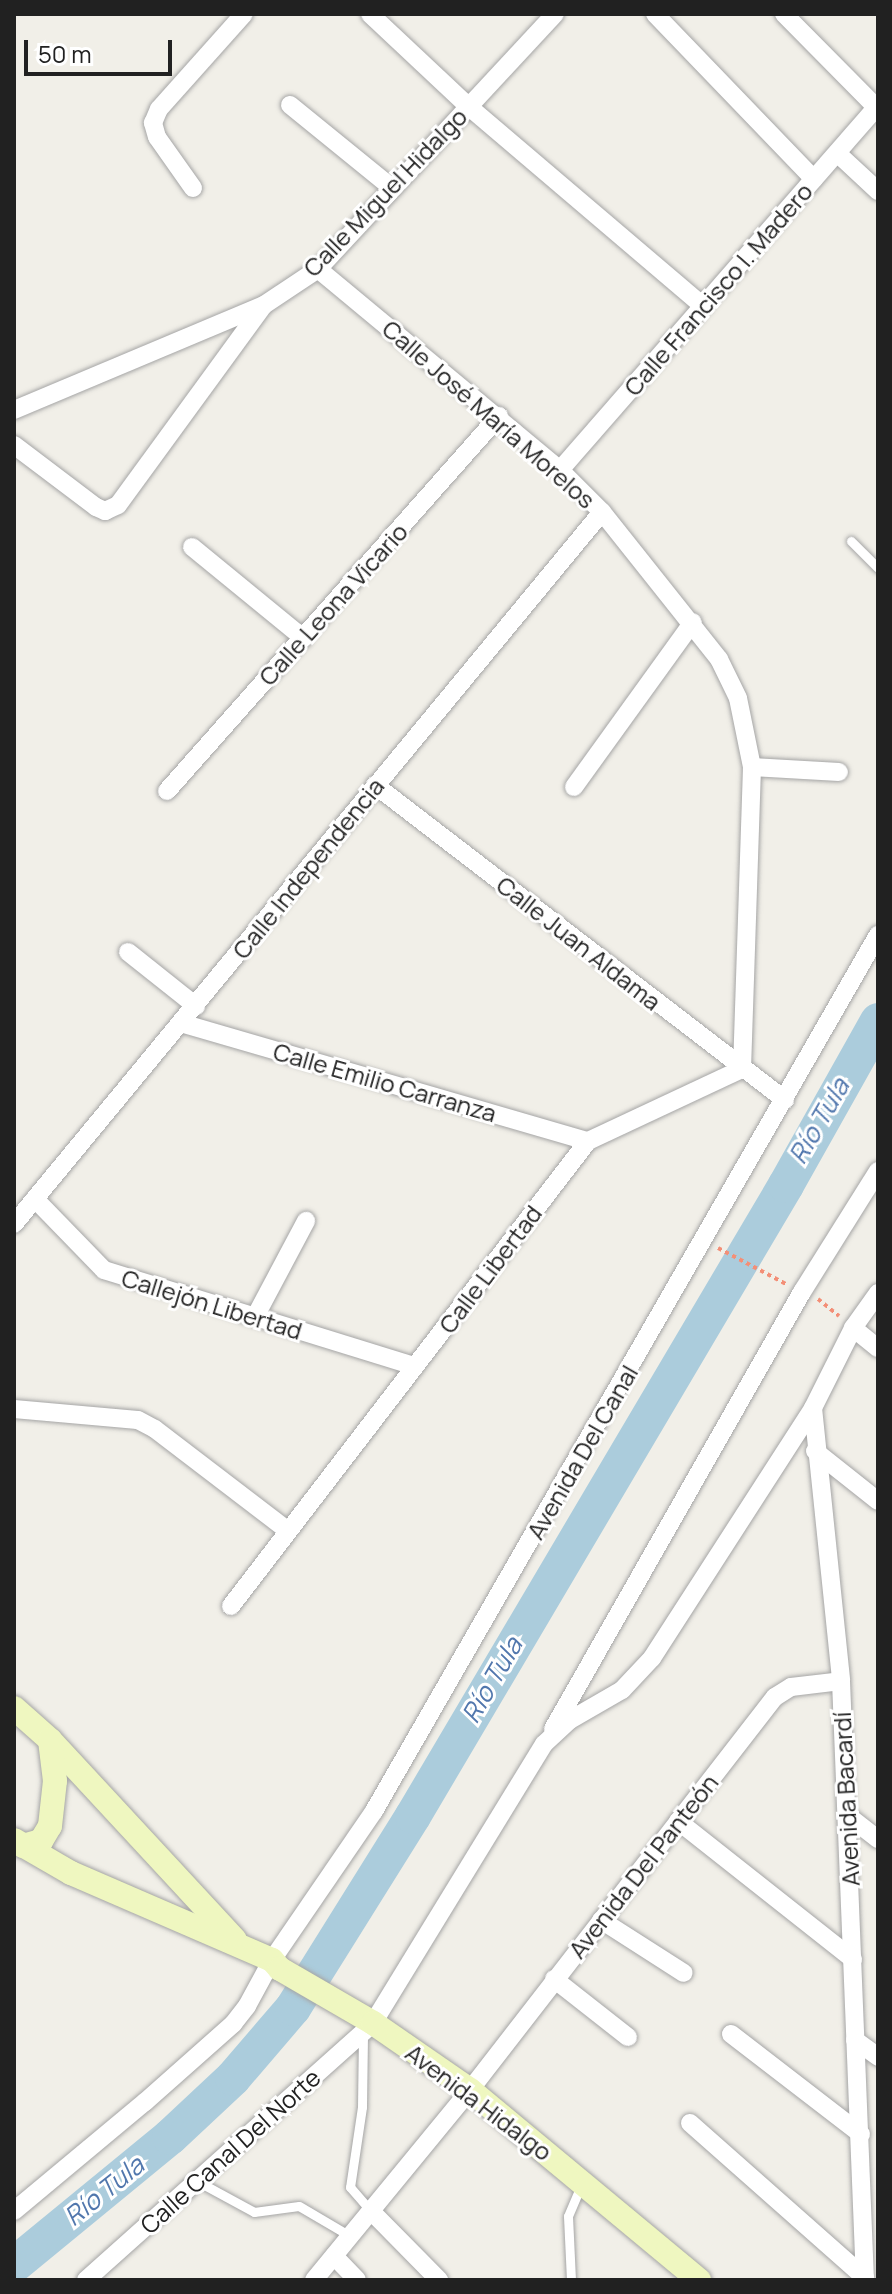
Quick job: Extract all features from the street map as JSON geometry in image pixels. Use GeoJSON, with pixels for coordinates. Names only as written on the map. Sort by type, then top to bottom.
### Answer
{"type":"FeatureCollection","features":[{"type":"Feature","properties":{"kind":"main road","name":"Avenida Hidalgo"},"geometry":{"type":"LineString","coordinates":[[14,1708],[50,1740],[243,1948]]}},
{"type":"Feature","properties":{"kind":"main road"},"geometry":{"type":"LineString","coordinates":[[18,1843],[41,1841],[50,1826],[55,1781],[50,1740]]}},
{"type":"Feature","properties":{"kind":"main road","name":"Avenida Hidalgo"},"geometry":{"type":"LineString","coordinates":[[18,1843],[71,1873],[276,1965],[470,2090],[699,2280]]}},
{"type":"Feature","properties":{"kind":"street"},"geometry":{"type":"LineString","coordinates":[[193,188],[157,137],[153,123],[159,109],[244,14]]}},
{"type":"Feature","properties":{"kind":"street"},"geometry":{"type":"LineString","coordinates":[[370,14],[468,106],[703,306]]}},
{"type":"Feature","properties":{"kind":"street","name":"Calle Miguel Hidalgo"},"geometry":{"type":"LineString","coordinates":[[14,410],[264,305],[318,269],[555,14]]}},
{"type":"Feature","properties":{"kind":"street"},"geometry":{"type":"LineString","coordinates":[[655,14],[814,179]]}},
{"type":"Feature","properties":{"kind":"street"},"geometry":{"type":"LineString","coordinates":[[784,14],[877,107]]}},
{"type":"Feature","properties":{"kind":"street"},"geometry":{"type":"LineString","coordinates":[[290,105],[392,188]]}},
{"type":"Feature","properties":{"kind":"street","name":"Calle Francisco I. Madero"},"geometry":{"type":"LineString","coordinates":[[560,470],[877,107]]}},
{"type":"Feature","properties":{"kind":"street"},"geometry":{"type":"LineString","coordinates":[[837,153],[878,191]]}},
{"type":"Feature","properties":{"kind":"street","name":"Calle José María Morelos"},"geometry":{"type":"LineString","coordinates":[[318,269],[499,416],[560,470],[602,512],[693,622],[719,659],[738,698],[752,767],[742,1069]]}},
{"type":"Feature","properties":{"kind":"street"},"geometry":{"type":"LineString","coordinates":[[14,445],[105,511],[118,505],[264,305]]}},
{"type":"Feature","properties":{"kind":"street","name":"Calle Leona Vicario"},"geometry":{"type":"LineString","coordinates":[[167,791],[499,416]]}},
{"type":"Feature","properties":{"kind":"street","name":"Calle Independencia"},"geometry":{"type":"LineString","coordinates":[[14,1224],[602,512]]}},
{"type":"Feature","properties":{"kind":"street"},"geometry":{"type":"LineString","coordinates":[[192,547],[303,638]]}},
{"type":"Feature","properties":{"kind":"street"},"geometry":{"type":"LineString","coordinates":[[574,787],[693,622]]}},
{"type":"Feature","properties":{"kind":"street"},"geometry":{"type":"LineString","coordinates":[[752,767],[839,772]]}},
{"type":"Feature","properties":{"kind":"street","name":"Calle Juan Aldama"},"geometry":{"type":"LineString","coordinates":[[375,785],[785,1100]]}},
{"type":"Feature","properties":{"kind":"street","name":"Avenida Del Canal"},"geometry":{"type":"LineString","coordinates":[[14,2211],[233,2024],[276,1965],[374,1811],[878,935]]}},
{"type":"Feature","properties":{"kind":"street"},"geometry":{"type":"LineString","coordinates":[[128,952],[196,1006]]}},
{"type":"Feature","properties":{"kind":"street","name":"Calle Emilio Carranza"},"geometry":{"type":"LineString","coordinates":[[181,1023],[588,1141]]}},
{"type":"Feature","properties":{"kind":"street","name":"Calle Libertad"},"geometry":{"type":"LineString","coordinates":[[231,1606],[588,1141],[742,1069]]}},
{"type":"Feature","properties":{"kind":"street","name":"Calle Canal Del Norte"},"geometry":{"type":"LineString","coordinates":[[86,2280],[197,2181],[363,2021],[544,1744],[802,1292],[878,1171]]}},
{"type":"Feature","properties":{"kind":"street","name":"Callejón Libertad"},"geometry":{"type":"LineString","coordinates":[[35,1199],[104,1270],[415,1366]]}},
{"type":"Feature","properties":{"kind":"street"},"geometry":{"type":"LineString","coordinates":[[255,1317],[306,1221]]}},
{"type":"Feature","properties":{"kind":"street","name":"Avenida Bacardí"},"geometry":{"type":"LineString","coordinates":[[865,2279],[841,1681],[813,1408],[853,1328],[878,1293]]}},
{"type":"Feature","properties":{"kind":"street"},"geometry":{"type":"LineString","coordinates":[[853,1328],[878,1348]]}},
{"type":"Feature","properties":{"kind":"street"},"geometry":{"type":"LineString","coordinates":[[544,1744],[570,1720],[622,1690],[652,1658],[813,1408]]}},
{"type":"Feature","properties":{"kind":"street"},"geometry":{"type":"LineString","coordinates":[[14,1409],[138,1420],[155,1429],[287,1530]]}},
{"type":"Feature","properties":{"kind":"street"},"geometry":{"type":"LineString","coordinates":[[815,1451],[878,1501]]}},
{"type":"Feature","properties":{"kind":"street","name":"Avenida Del Panteón"},"geometry":{"type":"LineString","coordinates":[[314,2280],[470,2090],[775,1697],[791,1687],[841,1681]]}},
{"type":"Feature","properties":{"kind":"street"},"geometry":{"type":"LineString","coordinates":[[847,1815],[878,1839]]}},
{"type":"Feature","properties":{"kind":"street"},"geometry":{"type":"LineString","coordinates":[[678,1821],[853,1959]]}},
{"type":"Feature","properties":{"kind":"street"},"geometry":{"type":"LineString","coordinates":[[601,1920],[684,1973]]}},
{"type":"Feature","properties":{"kind":"street"},"geometry":{"type":"LineString","coordinates":[[554,1979],[628,2037]]}},
{"type":"Feature","properties":{"kind":"street"},"geometry":{"type":"LineString","coordinates":[[731,2034],[861,2134]]}},
{"type":"Feature","properties":{"kind":"street"},"geometry":{"type":"LineString","coordinates":[[855,2040],[878,2057]]}},
{"type":"Feature","properties":{"kind":"street"},"geometry":{"type":"LineString","coordinates":[[690,2123],[865,2279]]}},
{"type":"Feature","properties":{"kind":"street"},"geometry":{"type":"LineString","coordinates":[[371,2211],[439,2280]]}},
{"type":"Feature","properties":{"kind":"street"},"geometry":{"type":"LineString","coordinates":[[334,2256],[357,2280]]}},
{"type":"Feature","properties":{"kind":"lane"},"geometry":{"type":"LineString","coordinates":[[851,541],[878,568]]}},
{"type":"Feature","properties":{"kind":"lane"},"geometry":{"type":"LineString","coordinates":[[363,2021],[362,2107],[350,2187],[371,2211]]}},
{"type":"Feature","properties":{"kind":"lane"},"geometry":{"type":"LineString","coordinates":[[197,2181],[254,2212],[299,2206],[350,2236]]}},
{"type":"Feature","properties":{"kind":"lane"},"geometry":{"type":"LineString","coordinates":[[571,2280],[568,2216],[582,2182]]}},
{"type":"Feature","properties":{"kind":"path"},"geometry":{"type":"LineString","coordinates":[[712,1244],[802,1292]]}},
{"type":"Feature","properties":{"kind":"path"},"geometry":{"type":"LineString","coordinates":[[820,1300],[853,1328]]}},
{"type":"Feature","properties":{"kind":"waterway","name":"Río Tula"},"geometry":{"type":"LineString","coordinates":[[14,2265],[170,2137],[233,2078],[293,2008],[413,1816],[786,1185],[878,1021]]}}]}
